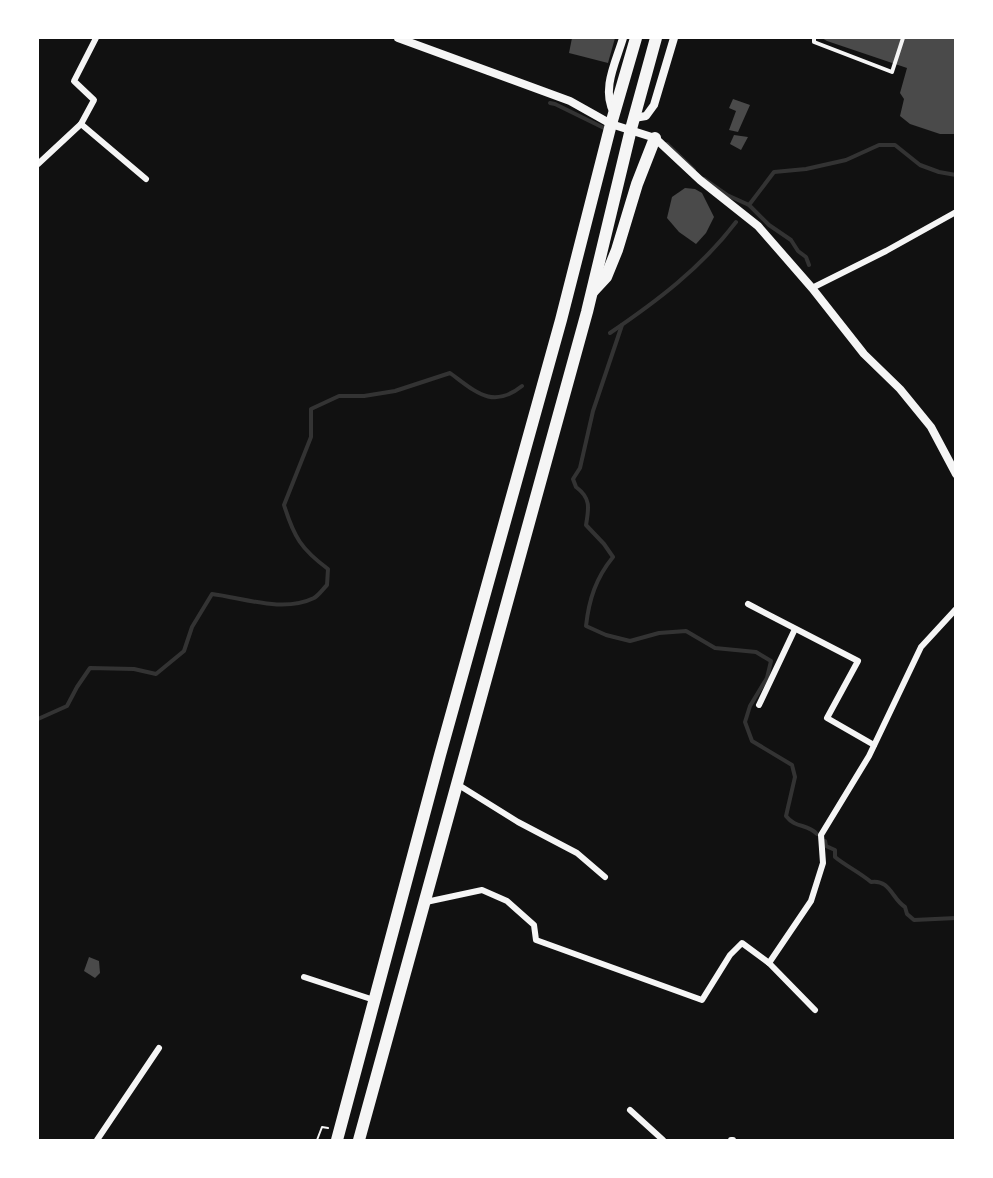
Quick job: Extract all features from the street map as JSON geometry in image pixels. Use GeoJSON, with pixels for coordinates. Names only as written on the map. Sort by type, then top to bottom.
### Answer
{"type":"FeatureCollection","features":[{"type":"Feature","properties":{"kind":"highway"},"geometry":{"type":"LineString","coordinates":[[337,1140],[636,38]]}},
{"type":"Feature","properties":{"kind":"highway"},"geometry":{"type":"LineString","coordinates":[[359,1140],[592,291],[632,124],[656,38]]}},
{"type":"Feature","properties":{"kind":"highway"},"geometry":{"type":"LineString","coordinates":[[592,291],[606,278],[655,138]]}},
{"type":"Feature","properties":{"kind":"street"},"geometry":{"type":"LineString","coordinates":[[38,164],[81,124],[94,100],[74,81],[96,38]]}},
{"type":"Feature","properties":{"kind":"street"},"geometry":{"type":"LineString","coordinates":[[398,38],[613,119],[632,124],[655,138],[700,180],[758,226],[812,288],[864,354],[900,389],[931,428],[956,474]]}},
{"type":"Feature","properties":{"kind":"street"},"geometry":{"type":"LineString","coordinates":[[613,119],[608,102],[608,90],[623,38]]}},
{"type":"Feature","properties":{"kind":"street"},"geometry":{"type":"LineString","coordinates":[[632,124],[646,116],[654,105],[674,38]]}},
{"type":"Feature","properties":{"kind":"street"},"geometry":{"type":"LineString","coordinates":[[81,124],[146,179]]}},
{"type":"Feature","properties":{"kind":"street"},"geometry":{"type":"LineString","coordinates":[[812,288],[886,251],[956,212]]}},
{"type":"Feature","properties":{"kind":"street"},"geometry":{"type":"LineString","coordinates":[[748,604],[858,661],[827,718],[874,745]]}},
{"type":"Feature","properties":{"kind":"street"},"geometry":{"type":"LineString","coordinates":[[769,963],[811,901],[823,863],[821,835],[874,745],[921,647],[956,609]]}},
{"type":"Feature","properties":{"kind":"street"},"geometry":{"type":"LineString","coordinates":[[759,705],[795,628]]}},
{"type":"Feature","properties":{"kind":"street"},"geometry":{"type":"LineString","coordinates":[[457,784],[518,822],[577,853],[605,877]]}},
{"type":"Feature","properties":{"kind":"street"},"geometry":{"type":"LineString","coordinates":[[426,902],[482,890],[507,901],[534,925],[536,940],[702,1000],[730,955],[742,943],[769,963],[815,1010]]}},
{"type":"Feature","properties":{"kind":"street"},"geometry":{"type":"LineString","coordinates":[[304,977],[374,999]]}},
{"type":"Feature","properties":{"kind":"street"},"geometry":{"type":"LineString","coordinates":[[97,1140],[159,1048]]}},
{"type":"Feature","properties":{"kind":"street"},"geometry":{"type":"LineString","coordinates":[[630,1110],[663,1140]]}},
{"type":"Feature","properties":{"kind":"lane"},"geometry":{"type":"LineString","coordinates":[[814,38],[814,42],[892,72],[903,38]]}},
{"type":"Feature","properties":{"kind":"path"},"geometry":{"type":"LineString","coordinates":[[317,1140],[322,1127]]}},
{"type":"Feature","properties":{"kind":"building"},"geometry":{"type":"Polygon","coordinates":[[[572,38],[615,38],[608,63],[569,53],[572,38]]]}},
{"type":"Feature","properties":{"kind":"building"},"geometry":{"type":"Polygon","coordinates":[[[822,38],[956,38],[956,134],[940,134],[910,124],[900,116],[904,99],[900,93],[907,68],[822,38]]]}},
{"type":"Feature","properties":{"kind":"building"},"geometry":{"type":"Polygon","coordinates":[[[733,99],[750,105],[738,132],[729,130],[736,111],[729,108],[733,99]]]}},
{"type":"Feature","properties":{"kind":"building"},"geometry":{"type":"Polygon","coordinates":[[[734,135],[748,137],[741,150],[730,144],[734,135]]]}},
{"type":"Feature","properties":{"kind":"building"},"geometry":{"type":"Polygon","coordinates":[[[685,188],[695,189],[702,193],[714,217],[706,233],[696,244],[679,232],[667,218],[672,197],[685,188]]]}},
{"type":"Feature","properties":{"kind":"building"},"geometry":{"type":"Polygon","coordinates":[[[89,957],[99,961],[100,973],[95,978],[84,971],[89,957]]]}},
{"type":"Feature","properties":{"kind":"waterway"},"geometry":{"type":"LineString","coordinates":[[550,103],[606,129]]}},
{"type":"Feature","properties":{"kind":"waterway"},"geometry":{"type":"LineString","coordinates":[[667,144],[694,170]]}},
{"type":"Feature","properties":{"kind":"waterway"},"geometry":{"type":"LineString","coordinates":[[749,205],[774,172],[806,169],[846,160],[879,145],[895,145],[920,165],[956,175]]}},
{"type":"Feature","properties":{"kind":"waterway"},"geometry":{"type":"LineString","coordinates":[[704,179],[727,195],[749,205],[769,225],[791,240],[798,251],[806,257],[809,265]]}},
{"type":"Feature","properties":{"kind":"waterway"},"geometry":{"type":"LineString","coordinates":[[610,333],[678,283],[736,222]]}},
{"type":"Feature","properties":{"kind":"waterway"},"geometry":{"type":"LineString","coordinates":[[622,325],[593,411],[580,468],[573,479],[576,487],[587,499],[586,525],[613,557],[594,589],[586,626],[606,635],[630,641],[659,633],[686,631],[715,648],[756,652],[771,661],[767,678],[750,706],[745,722],[752,741],[792,765],[795,777],[786,816],[794,823],[809,828],[817,834]]}},
{"type":"Feature","properties":{"kind":"waterway"},"geometry":{"type":"LineString","coordinates":[[38,719],[67,706],[90,668],[134,669],[156,674],[184,651],[192,627],[212,594],[263,603],[289,604],[314,598],[327,585],[328,569],[311,555],[300,541],[291,526],[284,505],[311,437],[311,409],[339,396],[364,396],[395,391],[450,373],[476,391],[493,397],[502,397],[522,386]]}},
{"type":"Feature","properties":{"kind":"waterway"},"geometry":{"type":"LineString","coordinates":[[825,841],[826,846],[835,850],[835,857],[839,860],[871,882],[887,886],[914,920],[956,918]]}}]}
